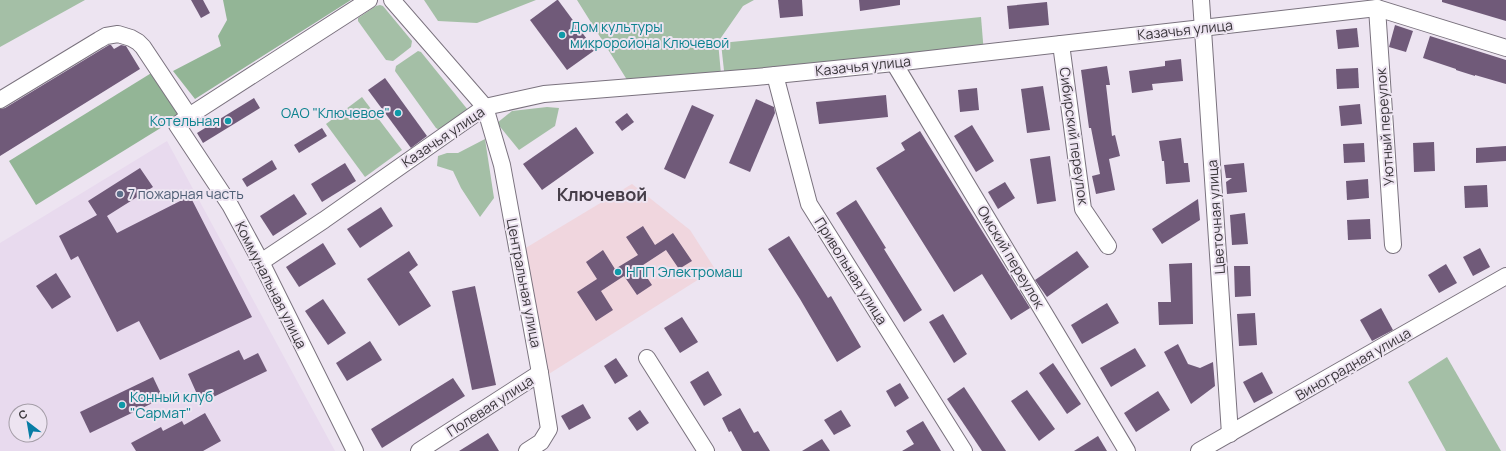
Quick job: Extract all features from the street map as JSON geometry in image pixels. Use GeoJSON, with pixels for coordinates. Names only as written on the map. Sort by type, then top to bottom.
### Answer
{"type":"FeatureCollection","features":[{"type":"Feature","properties":{"kind":"street"},"geometry":{"type":"LineString","coordinates":[[183,121],[369,0]]}},
{"type":"Feature","properties":{"kind":"street"},"geometry":{"type":"LineString","coordinates":[[392,0],[485,107]]}},
{"type":"Feature","properties":{"kind":"street","name":"Цветочная улица"},"geometry":{"type":"LineString","coordinates":[[1201,0],[1230,434]]}},
{"type":"Feature","properties":{"kind":"street","name":"Казачья улица"},"geometry":{"type":"LineString","coordinates":[[261,262],[324,220],[485,107],[544,94],[775,75],[894,63],[1376,8],[1506,48]]}},
{"type":"Feature","properties":{"kind":"street","name":"Уютный переулок"},"geometry":{"type":"LineString","coordinates":[[1376,8],[1393,245]]}},
{"type":"Feature","properties":{"kind":"street","name":"Коммунальная улица"},"geometry":{"type":"LineString","coordinates":[[0,100],[106,36],[118,34],[131,38],[143,47],[261,262],[355,451]]}},
{"type":"Feature","properties":{"kind":"street","name":"Сибирский переулок"},"geometry":{"type":"LineString","coordinates":[[1061,44],[1083,209],[1108,246]]}},
{"type":"Feature","properties":{"kind":"street","name":"Омский переулок"},"geometry":{"type":"LineString","coordinates":[[894,63],[1127,451]]}},
{"type":"Feature","properties":{"kind":"street","name":"Привольная улица"},"geometry":{"type":"LineString","coordinates":[[775,75],[809,204],[964,451]]}},
{"type":"Feature","properties":{"kind":"street","name":"Центральная улица"},"geometry":{"type":"LineString","coordinates":[[485,107],[502,165],[549,429],[541,442],[527,451]]}},
{"type":"Feature","properties":{"kind":"street","name":"Виноградная улица"},"geometry":{"type":"LineString","coordinates":[[1199,451],[1506,276]]}},
{"type":"Feature","properties":{"kind":"street"},"geometry":{"type":"LineString","coordinates":[[647,358],[706,451]]}},
{"type":"Feature","properties":{"kind":"street","name":"Полевая улица"},"geometry":{"type":"LineString","coordinates":[[419,451],[540,373]]}},
{"type":"Feature","properties":{"kind":"shaded area"},"geometry":{"type":"Polygon","coordinates":[[[167,141],[335,451],[0,451],[0,243],[167,141]]]}},
{"type":"Feature","properties":{"kind":"shaded area"},"geometry":{"type":"Polygon","coordinates":[[[632,184],[690,230],[715,269],[544,377],[524,249],[632,184]]]}},
{"type":"Feature","properties":{"kind":"green space"},"geometry":{"type":"Polygon","coordinates":[[[0,0],[85,0],[0,47],[0,0]]]}},
{"type":"Feature","properties":{"kind":"green space"},"geometry":{"type":"Polygon","coordinates":[[[223,0],[351,0],[195,99],[173,71],[221,46],[218,36],[227,20],[223,0]]]}},
{"type":"Feature","properties":{"kind":"green space"},"geometry":{"type":"Polygon","coordinates":[[[424,0],[536,0],[477,23],[438,21],[424,0]]]}},
{"type":"Feature","properties":{"kind":"green space"},"geometry":{"type":"Polygon","coordinates":[[[577,0],[754,0],[743,6],[718,42],[721,74],[629,83],[577,0]]]}},
{"type":"Feature","properties":{"kind":"green space"},"geometry":{"type":"Polygon","coordinates":[[[380,5],[383,6],[412,41],[411,47],[393,61],[386,60],[358,21],[358,18],[380,5]]]}},
{"type":"Feature","properties":{"kind":"green space"},"geometry":{"type":"Polygon","coordinates":[[[981,17],[984,54],[725,80],[721,43],[981,17]]]}},
{"type":"Feature","properties":{"kind":"green space"},"geometry":{"type":"Polygon","coordinates":[[[418,51],[421,52],[468,110],[443,132],[436,128],[395,71],[396,66],[418,51]]]}},
{"type":"Feature","properties":{"kind":"green space"},"geometry":{"type":"Polygon","coordinates":[[[153,72],[180,116],[36,205],[9,161],[153,72]]]}},
{"type":"Feature","properties":{"kind":"green space"},"geometry":{"type":"Polygon","coordinates":[[[362,97],[402,150],[365,177],[326,124],[362,97]]]}},
{"type":"Feature","properties":{"kind":"green space"},"geometry":{"type":"Polygon","coordinates":[[[547,107],[559,108],[555,126],[519,150],[497,123],[512,111],[547,107]]]}},
{"type":"Feature","properties":{"kind":"green space"},"geometry":{"type":"Polygon","coordinates":[[[485,139],[494,198],[480,217],[461,188],[453,171],[437,166],[438,156],[447,153],[458,153],[485,139]]]}},
{"type":"Feature","properties":{"kind":"green space"},"geometry":{"type":"Polygon","coordinates":[[[1447,357],[1501,451],[1446,451],[1408,382],[1447,357]]]}},
{"type":"Feature","properties":{"kind":"building"},"geometry":{"type":"Polygon","coordinates":[[[191,0],[203,0],[210,13],[201,18],[191,0]]]}},
{"type":"Feature","properties":{"kind":"building","name":"Дом культуры микроройона Ключевой"},"geometry":{"type":"Polygon","coordinates":[[[557,0],[595,50],[567,70],[530,20],[557,0]]]}},
{"type":"Feature","properties":{"kind":"building"},"geometry":{"type":"Polygon","coordinates":[[[778,0],[802,0],[803,16],[780,18],[778,0]]]}},
{"type":"Feature","properties":{"kind":"building"},"geometry":{"type":"Polygon","coordinates":[[[859,0],[900,0],[900,5],[860,11],[859,0]]]}},
{"type":"Feature","properties":{"kind":"building"},"geometry":{"type":"Polygon","coordinates":[[[1442,0],[1506,0],[1506,21],[1442,2],[1442,0]]]}},
{"type":"Feature","properties":{"kind":"building"},"geometry":{"type":"Polygon","coordinates":[[[1047,2],[1049,25],[1009,29],[1007,6],[1047,2]]]}},
{"type":"Feature","properties":{"kind":"building"},"geometry":{"type":"Polygon","coordinates":[[[1395,25],[1413,31],[1406,52],[1389,47],[1395,25]]]}},
{"type":"Feature","properties":{"kind":"building"},"geometry":{"type":"Polygon","coordinates":[[[1357,28],[1359,47],[1338,49],[1336,30],[1357,28]]]}},
{"type":"Feature","properties":{"kind":"building"},"geometry":{"type":"Polygon","coordinates":[[[1430,36],[1506,60],[1506,84],[1475,76],[1423,58],[1430,36]]]}},
{"type":"Feature","properties":{"kind":"building"},"geometry":{"type":"Polygon","coordinates":[[[111,45],[114,49],[121,45],[126,46],[140,69],[0,156],[0,109],[5,108],[111,45]]]}},
{"type":"Feature","properties":{"kind":"building"},"geometry":{"type":"Polygon","coordinates":[[[1181,59],[1183,81],[1152,84],[1153,90],[1132,93],[1129,71],[1165,66],[1165,61],[1181,59]]]}},
{"type":"Feature","properties":{"kind":"building"},"geometry":{"type":"Polygon","coordinates":[[[1107,66],[1110,85],[1106,85],[1112,136],[1115,135],[1120,156],[1109,159],[1115,190],[1096,194],[1092,176],[1100,174],[1091,128],[1089,128],[1081,70],[1107,66]]]}},
{"type":"Feature","properties":{"kind":"building"},"geometry":{"type":"Polygon","coordinates":[[[1358,68],[1359,88],[1337,89],[1336,69],[1358,68]]]}},
{"type":"Feature","properties":{"kind":"building","name":"ОАО \"Ключевое\""},"geometry":{"type":"Polygon","coordinates":[[[385,78],[427,136],[411,148],[368,90],[385,78]]]}},
{"type":"Feature","properties":{"kind":"building"},"geometry":{"type":"Polygon","coordinates":[[[1043,86],[1050,130],[1027,133],[1021,89],[1043,86]]]}},
{"type":"Feature","properties":{"kind":"building"},"geometry":{"type":"Polygon","coordinates":[[[977,88],[979,110],[960,112],[958,90],[977,88]]]}},
{"type":"Feature","properties":{"kind":"building"},"geometry":{"type":"Polygon","coordinates":[[[886,95],[888,117],[819,124],[816,102],[886,95]]]}},
{"type":"Feature","properties":{"kind":"building","name":"Котельная"},"geometry":{"type":"Polygon","coordinates":[[[254,98],[260,108],[203,143],[197,133],[254,98]]]}},
{"type":"Feature","properties":{"kind":"building"},"geometry":{"type":"Polygon","coordinates":[[[756,99],[774,107],[775,113],[750,172],[729,163],[756,99]]]}},
{"type":"Feature","properties":{"kind":"building"},"geometry":{"type":"Polygon","coordinates":[[[1360,104],[1362,124],[1341,126],[1339,106],[1360,104]]]}},
{"type":"Feature","properties":{"kind":"building"},"geometry":{"type":"Polygon","coordinates":[[[692,105],[714,115],[685,179],[664,169],[692,105]]]}},
{"type":"Feature","properties":{"kind":"building"},"geometry":{"type":"Polygon","coordinates":[[[627,113],[634,122],[622,131],[615,122],[627,113]]]}},
{"type":"Feature","properties":{"kind":"building"},"geometry":{"type":"Polygon","coordinates":[[[972,125],[994,161],[976,172],[954,136],[972,125]]]}},
{"type":"Feature","properties":{"kind":"building"},"geometry":{"type":"Polygon","coordinates":[[[576,127],[594,153],[542,190],[523,164],[576,127]]]}},
{"type":"Feature","properties":{"kind":"building"},"geometry":{"type":"Polygon","coordinates":[[[322,128],[327,136],[299,153],[294,145],[322,128]]]}},
{"type":"Feature","properties":{"kind":"building"},"geometry":{"type":"Polygon","coordinates":[[[920,131],[1030,308],[1011,320],[982,274],[954,292],[876,168],[905,150],[901,143],[920,131]]]}},
{"type":"Feature","properties":{"kind":"building"},"geometry":{"type":"Polygon","coordinates":[[[1181,138],[1184,163],[1188,163],[1190,182],[1166,184],[1164,161],[1162,161],[1159,141],[1181,138]]]}},
{"type":"Feature","properties":{"kind":"building"},"geometry":{"type":"Polygon","coordinates":[[[1434,142],[1435,171],[1414,172],[1413,143],[1434,142]]]}},
{"type":"Feature","properties":{"kind":"building"},"geometry":{"type":"Polygon","coordinates":[[[1364,143],[1365,162],[1344,163],[1343,144],[1364,143]]]}},
{"type":"Feature","properties":{"kind":"building"},"geometry":{"type":"Polygon","coordinates":[[[1506,146],[1506,161],[1476,163],[1476,148],[1506,146]]]}},
{"type":"Feature","properties":{"kind":"building"},"geometry":{"type":"Polygon","coordinates":[[[1050,156],[1056,201],[1037,204],[1030,159],[1050,156]]]}},
{"type":"Feature","properties":{"kind":"building"},"geometry":{"type":"Polygon","coordinates":[[[272,160],[277,169],[247,187],[242,179],[272,160]]]}},
{"type":"Feature","properties":{"kind":"building"},"geometry":{"type":"Polygon","coordinates":[[[345,163],[356,181],[322,202],[311,184],[345,163]]]}},
{"type":"Feature","properties":{"kind":"building"},"geometry":{"type":"Polygon","coordinates":[[[1244,163],[1247,192],[1227,194],[1226,182],[1232,178],[1226,178],[1224,165],[1244,163]]]}},
{"type":"Feature","properties":{"kind":"building"},"geometry":{"type":"Polygon","coordinates":[[[140,168],[153,187],[107,216],[117,233],[190,196],[252,317],[160,360],[139,321],[117,332],[78,256],[71,260],[59,236],[97,215],[88,201],[140,168]]]}},
{"type":"Feature","properties":{"kind":"building"},"geometry":{"type":"Polygon","coordinates":[[[1368,179],[1369,198],[1347,200],[1346,181],[1368,179]]]}},
{"type":"Feature","properties":{"kind":"building"},"geometry":{"type":"Polygon","coordinates":[[[1005,182],[1015,198],[998,209],[988,192],[1005,182]]]}},
{"type":"Feature","properties":{"kind":"building"},"geometry":{"type":"Polygon","coordinates":[[[1487,185],[1488,207],[1465,208],[1464,186],[1487,185]]]}},
{"type":"Feature","properties":{"kind":"building"},"geometry":{"type":"Polygon","coordinates":[[[294,194],[307,214],[273,236],[260,216],[294,194]]]}},
{"type":"Feature","properties":{"kind":"building"},"geometry":{"type":"Polygon","coordinates":[[[1198,199],[1200,220],[1162,244],[1152,229],[1198,199]]]}},
{"type":"Feature","properties":{"kind":"building"},"geometry":{"type":"Polygon","coordinates":[[[856,200],[886,248],[884,249],[922,310],[904,322],[836,213],[856,200]]]}},
{"type":"Feature","properties":{"kind":"building"},"geometry":{"type":"Polygon","coordinates":[[[381,207],[393,226],[360,248],[347,229],[381,207]]]}},
{"type":"Feature","properties":{"kind":"building"},"geometry":{"type":"Polygon","coordinates":[[[1245,213],[1248,244],[1232,245],[1230,215],[1245,213]]]}},
{"type":"Feature","properties":{"kind":"building"},"geometry":{"type":"Polygon","coordinates":[[[1370,219],[1371,239],[1348,240],[1347,220],[1370,219]]]}},
{"type":"Feature","properties":{"kind":"building","name":"НПП Электромаш"},"geometry":{"type":"Polygon","coordinates":[[[643,226],[655,245],[673,233],[692,261],[679,269],[666,250],[640,267],[652,285],[637,295],[624,276],[601,291],[613,310],[596,321],[577,292],[597,279],[586,262],[603,250],[615,269],[638,255],[626,237],[643,226]]]}},
{"type":"Feature","properties":{"kind":"building"},"geometry":{"type":"Polygon","coordinates":[[[789,236],[828,298],[831,296],[861,347],[837,362],[800,299],[768,249],[789,236]]]}},
{"type":"Feature","properties":{"kind":"building"},"geometry":{"type":"Polygon","coordinates":[[[323,243],[336,264],[299,287],[286,267],[323,243]]]}},
{"type":"Feature","properties":{"kind":"building"},"geometry":{"type":"Polygon","coordinates":[[[1480,248],[1490,267],[1473,276],[1463,257],[1480,248]]]}},
{"type":"Feature","properties":{"kind":"building"},"geometry":{"type":"Polygon","coordinates":[[[409,251],[418,265],[409,272],[431,306],[399,326],[367,279],[409,251]]]}},
{"type":"Feature","properties":{"kind":"building"},"geometry":{"type":"Polygon","coordinates":[[[1077,251],[1089,267],[1047,297],[1035,280],[1077,251]]]}},
{"type":"Feature","properties":{"kind":"building"},"geometry":{"type":"Polygon","coordinates":[[[1192,263],[1193,324],[1159,325],[1158,302],[1171,302],[1169,264],[1192,263]]]}},
{"type":"Feature","properties":{"kind":"building"},"geometry":{"type":"Polygon","coordinates":[[[1446,264],[1457,283],[1439,293],[1428,275],[1446,264]]]}},
{"type":"Feature","properties":{"kind":"building"},"geometry":{"type":"Polygon","coordinates":[[[1234,266],[1250,266],[1251,296],[1235,297],[1234,266]]]}},
{"type":"Feature","properties":{"kind":"building"},"geometry":{"type":"Polygon","coordinates":[[[56,273],[71,297],[52,309],[36,286],[56,273]]]}},
{"type":"Feature","properties":{"kind":"building"},"geometry":{"type":"Polygon","coordinates":[[[475,286],[496,385],[472,390],[452,291],[475,286]]]}},
{"type":"Feature","properties":{"kind":"building"},"geometry":{"type":"Polygon","coordinates":[[[323,299],[346,333],[328,345],[305,311],[323,299]]]}},
{"type":"Feature","properties":{"kind":"building"},"geometry":{"type":"Polygon","coordinates":[[[1107,303],[1119,323],[1082,344],[1071,325],[1107,303]]]}},
{"type":"Feature","properties":{"kind":"building"},"geometry":{"type":"Polygon","coordinates":[[[1381,308],[1393,330],[1372,341],[1360,320],[1381,308]]]}},
{"type":"Feature","properties":{"kind":"building"},"geometry":{"type":"Polygon","coordinates":[[[1255,313],[1257,345],[1239,346],[1237,314],[1255,313]]]}},
{"type":"Feature","properties":{"kind":"building"},"geometry":{"type":"Polygon","coordinates":[[[943,314],[967,354],[954,363],[929,322],[943,314]]]}},
{"type":"Feature","properties":{"kind":"building"},"geometry":{"type":"Polygon","coordinates":[[[682,317],[698,342],[680,353],[664,328],[682,317]]]}},
{"type":"Feature","properties":{"kind":"building"},"geometry":{"type":"Polygon","coordinates":[[[370,341],[382,360],[347,381],[336,363],[370,341]]]}},
{"type":"Feature","properties":{"kind":"building"},"geometry":{"type":"Polygon","coordinates":[[[1178,344],[1188,364],[1200,368],[1213,362],[1215,386],[1191,404],[1164,352],[1178,344]]]}},
{"type":"Feature","properties":{"kind":"building"},"geometry":{"type":"Polygon","coordinates":[[[1135,348],[1146,366],[1111,387],[1100,368],[1135,348]]]}},
{"type":"Feature","properties":{"kind":"building"},"geometry":{"type":"Polygon","coordinates":[[[239,350],[244,360],[258,353],[267,371],[201,403],[188,374],[239,350]]]}},
{"type":"Feature","properties":{"kind":"building"},"geometry":{"type":"Polygon","coordinates":[[[616,358],[628,376],[615,384],[604,366],[616,358]]]}},
{"type":"Feature","properties":{"kind":"building"},"geometry":{"type":"Polygon","coordinates":[[[1053,363],[1081,404],[1067,414],[1039,373],[1053,363]]]}},
{"type":"Feature","properties":{"kind":"building"},"geometry":{"type":"Polygon","coordinates":[[[708,371],[722,395],[704,406],[690,382],[708,371]]]}},
{"type":"Feature","properties":{"kind":"building"},"geometry":{"type":"Polygon","coordinates":[[[1262,372],[1273,393],[1254,403],[1243,382],[1262,372]]]}},
{"type":"Feature","properties":{"kind":"building","name":"Конный клуб \"Сармат\""},"geometry":{"type":"Polygon","coordinates":[[[153,377],[163,398],[90,433],[80,412],[153,377]]]}},
{"type":"Feature","properties":{"kind":"building"},"geometry":{"type":"Polygon","coordinates":[[[453,378],[465,396],[382,448],[371,429],[453,378]]]}},
{"type":"Feature","properties":{"kind":"building"},"geometry":{"type":"Polygon","coordinates":[[[900,383],[909,398],[895,407],[886,391],[900,383]]]}},
{"type":"Feature","properties":{"kind":"building"},"geometry":{"type":"Polygon","coordinates":[[[964,387],[1006,451],[982,451],[947,399],[964,387]]]}},
{"type":"Feature","properties":{"kind":"building"},"geometry":{"type":"Polygon","coordinates":[[[1027,390],[1055,429],[1039,441],[1011,401],[1027,390]]]}},
{"type":"Feature","properties":{"kind":"building"},"geometry":{"type":"Polygon","coordinates":[[[1158,391],[1170,410],[1136,432],[1124,413],[1158,391]]]}},
{"type":"Feature","properties":{"kind":"building"},"geometry":{"type":"Polygon","coordinates":[[[583,404],[591,418],[569,430],[561,416],[583,404]]]}},
{"type":"Feature","properties":{"kind":"building"},"geometry":{"type":"Polygon","coordinates":[[[740,408],[754,433],[758,431],[770,451],[742,451],[731,431],[729,432],[722,418],[740,408]]]}},
{"type":"Feature","properties":{"kind":"building"},"geometry":{"type":"Polygon","coordinates":[[[640,410],[649,423],[637,431],[628,418],[640,410]]]}},
{"type":"Feature","properties":{"kind":"building"},"geometry":{"type":"Polygon","coordinates":[[[841,410],[851,426],[834,435],[824,420],[841,410]]]}},
{"type":"Feature","properties":{"kind":"building"},"geometry":{"type":"Polygon","coordinates":[[[205,413],[221,441],[203,451],[136,451],[131,443],[161,427],[163,431],[182,421],[184,425],[205,413]]]}},
{"type":"Feature","properties":{"kind":"building"},"geometry":{"type":"Polygon","coordinates":[[[923,421],[941,451],[902,451],[914,444],[906,431],[923,421]]]}},
{"type":"Feature","properties":{"kind":"building"},"geometry":{"type":"Polygon","coordinates":[[[488,433],[499,451],[459,451],[488,433]]]}},
{"type":"Feature","properties":{"kind":"building"},"geometry":{"type":"Polygon","coordinates":[[[1098,436],[1107,451],[1074,451],[1098,436]]]}},
{"type":"Feature","properties":{"kind":"building"},"geometry":{"type":"Polygon","coordinates":[[[822,439],[830,451],[802,451],[822,439]]]}},
{"type":"Feature","properties":{"kind":"place","name":"Дом культуры микроройона Ключевой"},"geometry":{"type":"Point","coordinates":[562,35]}},
{"type":"Feature","properties":{"kind":"place","name":"ОАО \"Ключевое\""},"geometry":{"type":"Point","coordinates":[398,113]}},
{"type":"Feature","properties":{"kind":"place","name":"Котельная"},"geometry":{"type":"Point","coordinates":[228,121]}},
{"type":"Feature","properties":{"kind":"place","name":"7 пожарная часть"},"geometry":{"type":"Point","coordinates":[120,194]}},
{"type":"Feature","properties":{"kind":"place","name":"НПП Электромаш"},"geometry":{"type":"Point","coordinates":[618,272]}},
{"type":"Feature","properties":{"kind":"place","name":"Конный клуб \"Сармат\""},"geometry":{"type":"Point","coordinates":[122,405]}},
{"type":"Feature","properties":{"kind":"district","name":"Ключевой"},"geometry":{"type":"Point","coordinates":[602,195]}}]}
